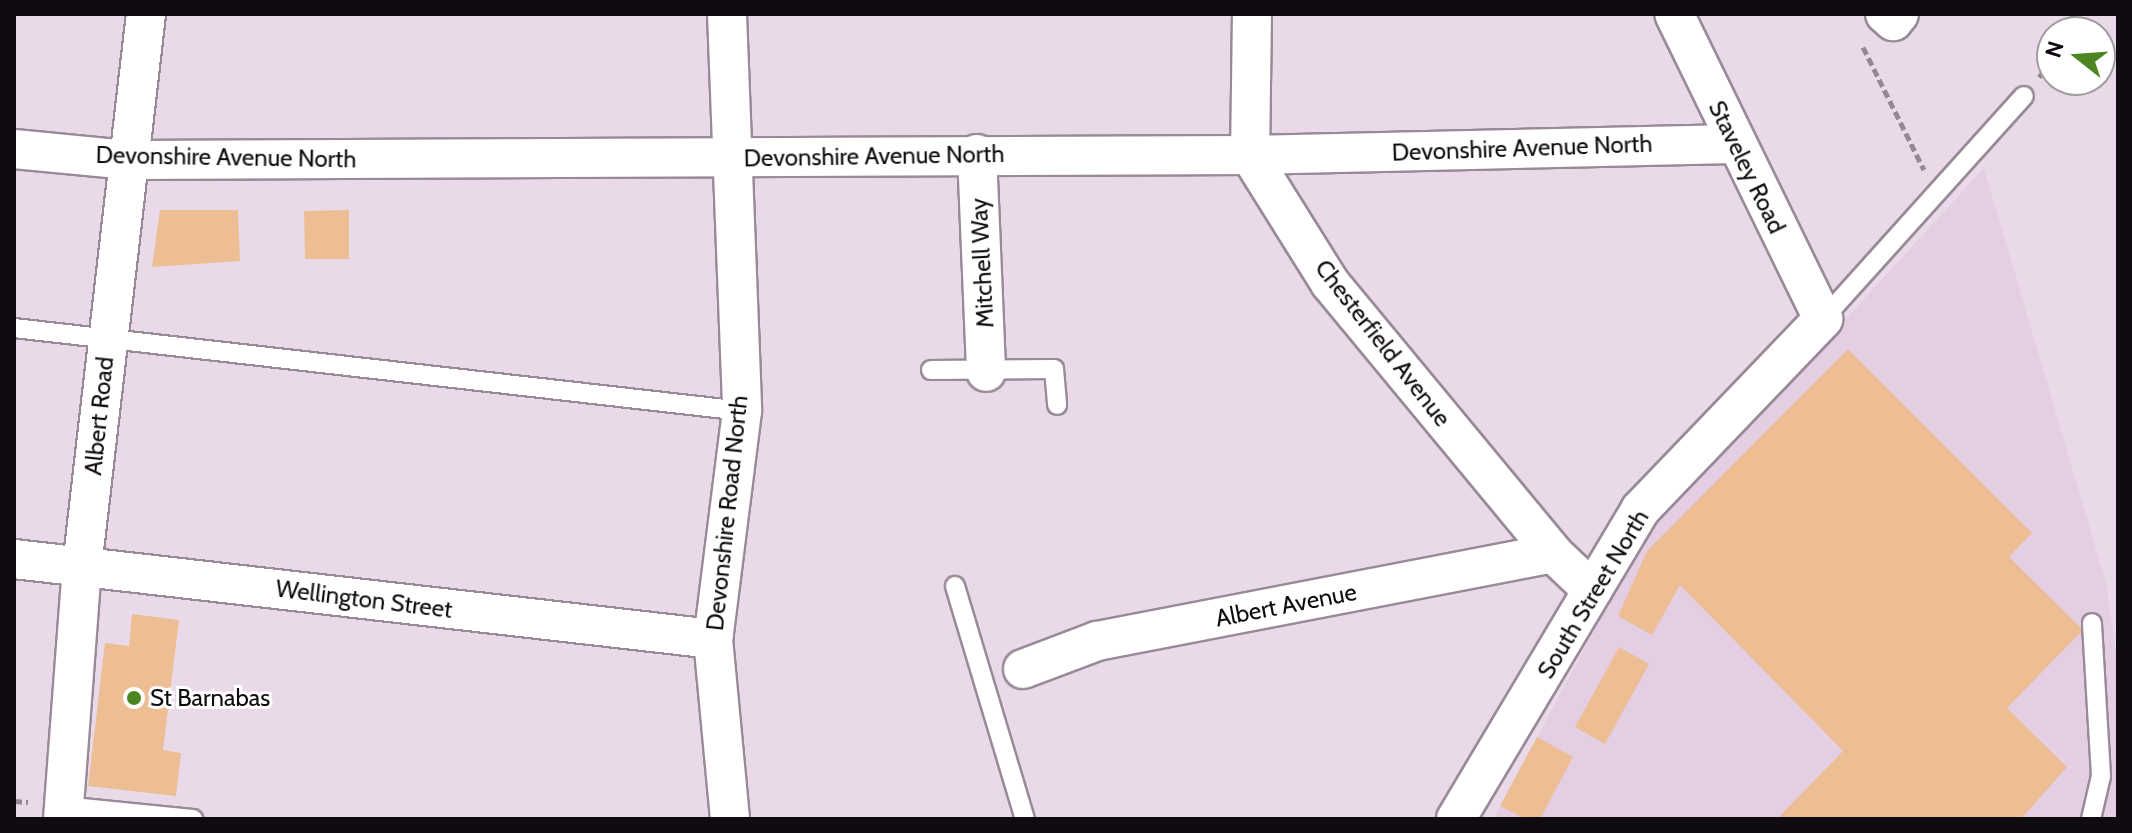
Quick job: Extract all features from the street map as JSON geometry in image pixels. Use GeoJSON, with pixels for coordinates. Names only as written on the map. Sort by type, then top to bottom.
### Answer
{"type":"FeatureCollection","features":[{"type":"Feature","properties":{"kind":"street","name":"Albert Road"},"geometry":{"type":"LineString","coordinates":[[64,812],[82,567],[146,14]]}},
{"type":"Feature","properties":{"kind":"street","name":"Devonshire Road North"},"geometry":{"type":"LineString","coordinates":[[727,14],[742,411],[713,639],[730,819]]}},
{"type":"Feature","properties":{"kind":"street"},"geometry":{"type":"LineString","coordinates":[[1250,155],[1252,14]]}},
{"type":"Feature","properties":{"kind":"street","name":"Staveley Road"},"geometry":{"type":"LineString","coordinates":[[1674,14],[1734,144],[1823,319]]}},
{"type":"Feature","properties":{"kind":"street"},"geometry":{"type":"LineString","coordinates":[[1876,25],[1893,21],[1899,14]]}},
{"type":"Feature","properties":{"kind":"street","name":"Devonshire Avenue North"},"geometry":{"type":"LineString","coordinates":[[14,149],[129,160],[1250,155],[1734,144]]}},
{"type":"Feature","properties":{"kind":"street","name":"Mitchell Way"},"geometry":{"type":"LineString","coordinates":[[977,154],[986,372]]}},
{"type":"Feature","properties":{"kind":"street","name":"Chesterfield Avenue"},"geometry":{"type":"LineString","coordinates":[[1250,155],[1330,283],[1553,553],[1592,590]]}},
{"type":"Feature","properties":{"kind":"street","name":"South Street North"},"geometry":{"type":"LineString","coordinates":[[1456,819],[1640,510],[1823,319]]}},
{"type":"Feature","properties":{"kind":"street","name":"Albert Avenue"},"geometry":{"type":"LineString","coordinates":[[1023,669],[1097,641],[1553,553]]}},
{"type":"Feature","properties":{"kind":"street","name":"Wellington Street"},"geometry":{"type":"LineString","coordinates":[[14,559],[713,639]]}},
{"type":"Feature","properties":{"kind":"lane"},"geometry":{"type":"LineString","coordinates":[[1823,319],[2024,96]]}},
{"type":"Feature","properties":{"kind":"lane"},"geometry":{"type":"LineString","coordinates":[[14,328],[742,411]]}},
{"type":"Feature","properties":{"kind":"lane"},"geometry":{"type":"LineString","coordinates":[[931,370],[986,372],[1054,369],[1057,405]]}},
{"type":"Feature","properties":{"kind":"lane"},"geometry":{"type":"LineString","coordinates":[[955,586],[1025,819]]}},
{"type":"Feature","properties":{"kind":"lane"},"geometry":{"type":"LineString","coordinates":[[2091,819],[2101,776],[2092,623]]}},
{"type":"Feature","properties":{"kind":"lane"},"geometry":{"type":"LineString","coordinates":[[64,812],[193,819]]}},
{"type":"Feature","properties":{"kind":"path"},"geometry":{"type":"LineString","coordinates":[[1876,25],[1863,48],[1936,192]]}},
{"type":"Feature","properties":{"kind":"shaded area"},"geometry":{"type":"Polygon","coordinates":[[[1984,168],[2106,583],[2118,667],[2118,819],[1493,819],[1643,540],[1984,168]]]}},
{"type":"Feature","properties":{"kind":"building"},"geometry":{"type":"Polygon","coordinates":[[[160,210],[238,210],[240,261],[152,267],[160,210]]]}},
{"type":"Feature","properties":{"kind":"building"},"geometry":{"type":"Polygon","coordinates":[[[349,210],[349,259],[305,259],[304,211],[349,210]]]}},
{"type":"Feature","properties":{"kind":"building"},"geometry":{"type":"Polygon","coordinates":[[[1848,349],[2032,533],[2009,557],[2083,630],[2007,708],[2067,767],[2021,819],[1777,819],[1843,751],[1680,585],[1652,635],[1618,616],[1647,551],[1848,349]]]}},
{"type":"Feature","properties":{"kind":"building","name":"St Barnabas"},"geometry":{"type":"Polygon","coordinates":[[[132,614],[179,620],[163,750],[181,753],[176,796],[88,786],[105,643],[129,646],[132,614]]]}},
{"type":"Feature","properties":{"kind":"building"},"geometry":{"type":"Polygon","coordinates":[[[1619,647],[1649,664],[1605,744],[1575,727],[1619,647]]]}},
{"type":"Feature","properties":{"kind":"building"},"geometry":{"type":"Polygon","coordinates":[[[1537,737],[1573,757],[1540,819],[1525,819],[1500,806],[1537,737]]]}},
{"type":"Feature","properties":{"kind":"place","name":"St Barnabas"},"geometry":{"type":"Point","coordinates":[134,698]}}]}
